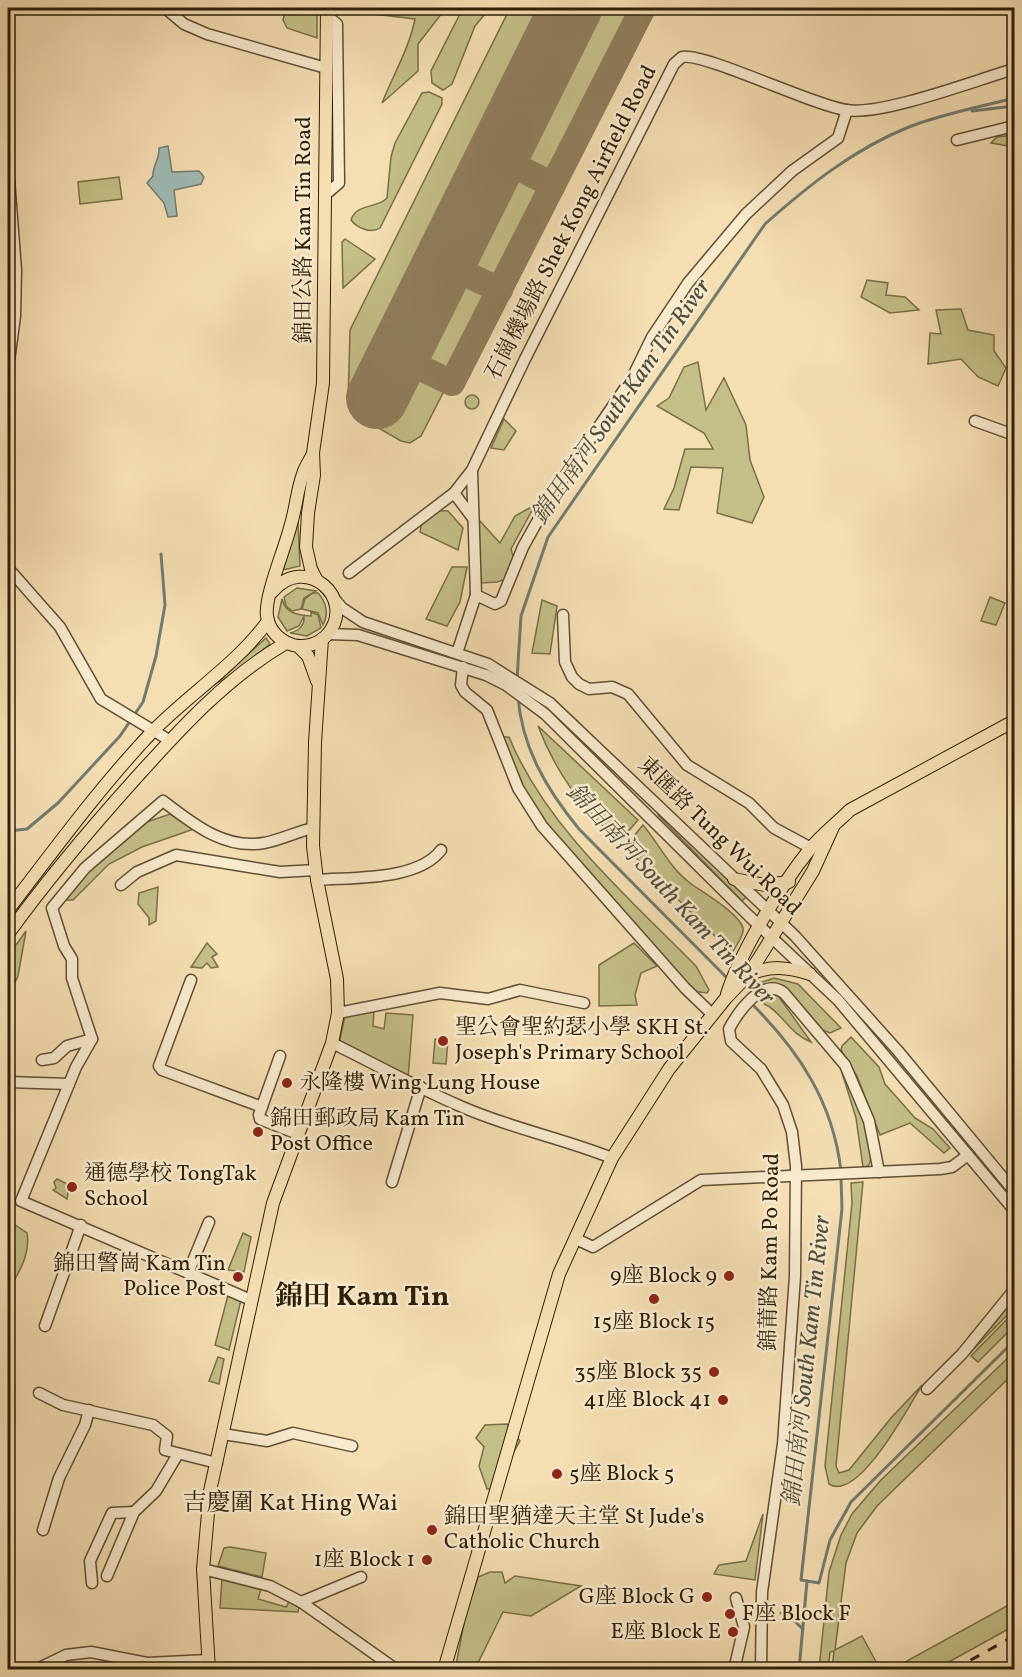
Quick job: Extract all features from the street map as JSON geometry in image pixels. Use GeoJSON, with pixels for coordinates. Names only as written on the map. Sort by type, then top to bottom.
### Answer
{"type":"FeatureCollection","features":[{"type":"Feature","properties":{"kind":"main road","name":"錦田公路 Kam Tin Road"},"geometry":{"type":"LineString","coordinates":[[327,12],[323,383],[313,453],[314,476],[308,513],[306,547],[316,579],[332,597]]}},
{"type":"Feature","properties":{"kind":"main road","name":"錦田公路 Kam Tin Road"},"geometry":{"type":"LineString","coordinates":[[268,621],[267,606],[303,474],[313,453]]}},
{"type":"Feature","properties":{"kind":"main road"},"geometry":{"type":"LineString","coordinates":[[272,592],[278,585],[294,576],[316,579]]}},
{"type":"Feature","properties":{"kind":"main road"},"geometry":{"type":"LineString","coordinates":[[208,1665],[203,1569],[206,1520],[217,1463],[273,1203],[332,1043],[338,1013],[336,979],[316,875],[313,828],[318,685],[325,636],[335,619],[332,597]]}},
{"type":"Feature","properties":{"kind":"main road"},"geometry":{"type":"LineString","coordinates":[[8,910],[153,731],[243,651],[268,621],[275,634],[308,656],[318,685]]}},
{"type":"Feature","properties":{"kind":"main road"},"geometry":{"type":"LineString","coordinates":[[8,934],[87,831],[169,740],[244,672],[292,644],[307,646],[325,636]]}},
{"type":"Feature","properties":{"kind":"main road"},"geometry":{"type":"LineString","coordinates":[[724,1001],[736,967],[811,848],[850,810],[1014,721]]}},
{"type":"Feature","properties":{"kind":"main road"},"geometry":{"type":"LineString","coordinates":[[444,1670],[540,1332],[559,1274],[612,1158],[669,1070],[713,1014],[748,975],[813,871],[833,827]]}},
{"type":"Feature","properties":{"kind":"main road"},"geometry":{"type":"LineString","coordinates":[[734,879],[765,885],[789,882]]}},
{"type":"Feature","properties":{"kind":"main road"},"geometry":{"type":"LineString","coordinates":[[748,975],[761,969],[779,967],[810,974]]}},
{"type":"Feature","properties":{"kind":"street"},"geometry":{"type":"LineString","coordinates":[[165,8],[184,24],[207,34],[326,68]]}},
{"type":"Feature","properties":{"kind":"street"},"geometry":{"type":"LineString","coordinates":[[325,195],[339,183],[337,24],[327,12]]}},
{"type":"Feature","properties":{"kind":"street","name":"石崗機場路 Shek Kong Airfield Road"},"geometry":{"type":"LineString","coordinates":[[349,573],[454,493],[472,470],[525,359],[674,64],[688,56],[699,58],[783,91],[847,110],[876,110],[1014,69]]}},
{"type":"Feature","properties":{"kind":"street"},"geometry":{"type":"LineString","coordinates":[[476,595],[495,604],[501,601],[523,547],[552,495],[632,378],[651,337],[688,283],[746,214],[792,171],[838,138],[847,110]]}},
{"type":"Feature","properties":{"kind":"street"},"geometry":{"type":"LineString","coordinates":[[957,140],[1014,126]]}},
{"type":"Feature","properties":{"kind":"street"},"geometry":{"type":"LineString","coordinates":[[8,166],[16,270],[15,316],[8,369]]}},
{"type":"Feature","properties":{"kind":"street"},"geometry":{"type":"LineString","coordinates":[[975,421],[1014,435]]}},
{"type":"Feature","properties":{"kind":"street"},"geometry":{"type":"LineString","coordinates":[[457,653],[476,595],[472,470]]}},
{"type":"Feature","properties":{"kind":"street"},"geometry":{"type":"LineString","coordinates":[[454,493],[472,517]]}},
{"type":"Feature","properties":{"kind":"street"},"geometry":{"type":"LineString","coordinates":[[8,568],[60,627],[101,699],[169,740]]}},
{"type":"Feature","properties":{"kind":"street","name":"東匯路 Tung Wui Road"},"geometry":{"type":"LineString","coordinates":[[332,597],[342,608],[363,622],[457,653],[487,670],[528,700],[548,709],[782,923],[898,1051],[1014,1191]]}},
{"type":"Feature","properties":{"kind":"street"},"geometry":{"type":"LineString","coordinates":[[563,615],[562,646],[572,677],[589,689],[603,686],[628,694],[687,765],[750,803],[774,828],[811,848]]}},
{"type":"Feature","properties":{"kind":"street","name":"東匯路 Tung Wui Road"},"geometry":{"type":"LineString","coordinates":[[325,636],[358,635],[463,667],[487,670]]}},
{"type":"Feature","properties":{"kind":"street"},"geometry":{"type":"LineString","coordinates":[[463,667],[461,685],[465,692],[487,710],[518,788],[542,826],[685,988],[713,1014]]}},
{"type":"Feature","properties":{"kind":"street","name":"東匯路 Tung Wui Road"},"geometry":{"type":"LineString","coordinates":[[548,709],[760,927],[838,1000],[1014,1210]]}},
{"type":"Feature","properties":{"kind":"street"},"geometry":{"type":"LineString","coordinates":[[251,1300],[21,1201],[69,1084],[92,1039],[72,978],[72,959],[64,946],[52,908],[85,868],[163,801],[213,836],[240,843],[261,844],[313,828]]}},
{"type":"Feature","properties":{"kind":"street"},"geometry":{"type":"LineString","coordinates":[[121,885],[137,872],[176,855],[271,871],[316,875],[391,874],[426,864],[434,860],[441,850]]}},
{"type":"Feature","properties":{"kind":"street"},"geometry":{"type":"LineString","coordinates":[[191,980],[159,1066],[162,1070],[261,1107]]}},
{"type":"Feature","properties":{"kind":"street","name":"錦莆路 Kam Po Road"},"geometry":{"type":"LineString","coordinates":[[761,1670],[762,1590],[783,1444],[795,1276],[796,1177],[792,1132],[783,1105],[761,1069],[729,1035],[729,1029],[736,1016],[767,988],[779,989],[846,1065],[869,1120],[879,1172]]}},
{"type":"Feature","properties":{"kind":"street"},"geometry":{"type":"LineString","coordinates":[[338,1013],[440,993],[488,999],[520,990],[584,1003]]}},
{"type":"Feature","properties":{"kind":"street"},"geometry":{"type":"LineString","coordinates":[[42,1060],[54,1058],[67,1046],[92,1039]]}},
{"type":"Feature","properties":{"kind":"street"},"geometry":{"type":"LineString","coordinates":[[332,1043],[460,1107],[509,1125],[573,1142],[612,1158]]}},
{"type":"Feature","properties":{"kind":"street"},"geometry":{"type":"LineString","coordinates":[[280,1056],[261,1107],[260,1119],[298,1134]]}},
{"type":"Feature","properties":{"kind":"street"},"geometry":{"type":"LineString","coordinates":[[8,1082],[69,1084]]}},
{"type":"Feature","properties":{"kind":"street"},"geometry":{"type":"LineString","coordinates":[[392,1182],[421,1087]]}},
{"type":"Feature","properties":{"kind":"street"},"geometry":{"type":"LineString","coordinates":[[576,1239],[593,1246],[701,1180],[947,1169],[968,1155]]}},
{"type":"Feature","properties":{"kind":"street"},"geometry":{"type":"LineString","coordinates":[[188,1273],[209,1222]]}},
{"type":"Feature","properties":{"kind":"street"},"geometry":{"type":"LineString","coordinates":[[45,1326],[81,1225]]}},
{"type":"Feature","properties":{"kind":"street"},"geometry":{"type":"LineString","coordinates":[[927,1389],[962,1354],[1014,1290]]}},
{"type":"Feature","properties":{"kind":"street"},"geometry":{"type":"LineString","coordinates":[[39,1393],[63,1405],[153,1425],[168,1436],[165,1450],[217,1463]]}},
{"type":"Feature","properties":{"kind":"street"},"geometry":{"type":"LineString","coordinates":[[43,1530],[59,1478],[85,1425],[89,1410]]}},
{"type":"Feature","properties":{"kind":"street"},"geometry":{"type":"LineString","coordinates":[[223,1434],[267,1441],[293,1433],[352,1446]]}},
{"type":"Feature","properties":{"kind":"street"},"geometry":{"type":"LineString","coordinates":[[107,1576],[134,1512],[156,1491],[178,1454]]}},
{"type":"Feature","properties":{"kind":"street"},"geometry":{"type":"LineString","coordinates":[[92,1583],[90,1562],[112,1513],[134,1512]]}},
{"type":"Feature","properties":{"kind":"street"},"geometry":{"type":"LineString","coordinates":[[203,1569],[270,1586],[302,1602],[397,1670]]}},
{"type":"Feature","properties":{"kind":"street"},"geometry":{"type":"LineString","coordinates":[[302,1602],[361,1577]]}},
{"type":"Feature","properties":{"kind":"street"},"geometry":{"type":"LineString","coordinates":[[734,1670],[744,1627],[736,1598]]}},
{"type":"Feature","properties":{"kind":"street"},"geometry":{"type":"LineString","coordinates":[[35,1670],[66,1655],[92,1652],[147,1663],[208,1665]]}},
{"type":"Feature","properties":{"kind":"shaded area"},"geometry":{"type":"Polygon","coordinates":[[[286,8],[317,8],[317,38],[287,28],[283,20],[286,8]]]}},
{"type":"Feature","properties":{"kind":"shaded area"},"geometry":{"type":"Polygon","coordinates":[[[350,8],[446,8],[418,44],[418,71],[382,103],[405,51],[415,19],[347,11],[350,8]]]}},
{"type":"Feature","properties":{"kind":"shaded area"},"geometry":{"type":"Polygon","coordinates":[[[463,8],[490,8],[475,26],[452,84],[443,90],[432,83],[431,71],[463,8]]]}},
{"type":"Feature","properties":{"kind":"shaded area"},"geometry":{"type":"Polygon","coordinates":[[[510,8],[545,8],[353,389],[400,412],[418,376],[445,389],[421,436],[410,443],[401,441],[356,415],[348,404],[350,330],[510,8]]]}},
{"type":"Feature","properties":{"kind":"shaded area"},"geometry":{"type":"Polygon","coordinates":[[[602,8],[636,8],[551,178],[524,164],[602,8]]]}},
{"type":"Feature","properties":{"kind":"shaded area"},"geometry":{"type":"Polygon","coordinates":[[[429,92],[442,98],[442,104],[380,228],[368,230],[360,228],[351,220],[357,211],[378,204],[387,198],[391,157],[395,143],[422,93],[429,92]]]}},
{"type":"Feature","properties":{"kind":"shaded area"},"geometry":{"type":"Polygon","coordinates":[[[1014,135],[1014,147],[991,143],[997,137],[1014,135]]]}},
{"type":"Feature","properties":{"kind":"shaded area"},"geometry":{"type":"Polygon","coordinates":[[[519,173],[546,187],[498,283],[471,269],[519,173]]]}},
{"type":"Feature","properties":{"kind":"shaded area"},"geometry":{"type":"Polygon","coordinates":[[[119,177],[122,199],[80,204],[78,182],[119,177]]]}},
{"type":"Feature","properties":{"kind":"shaded area"},"geometry":{"type":"Polygon","coordinates":[[[345,239],[375,259],[343,288],[342,242],[345,239]]]}},
{"type":"Feature","properties":{"kind":"shaded area"},"geometry":{"type":"Polygon","coordinates":[[[467,279],[493,292],[453,372],[427,359],[467,279]]]}},
{"type":"Feature","properties":{"kind":"shaded area"},"geometry":{"type":"Polygon","coordinates":[[[867,280],[888,283],[886,295],[905,297],[919,310],[890,313],[861,297],[867,280]]]}},
{"type":"Feature","properties":{"kind":"shaded area"},"geometry":{"type":"Polygon","coordinates":[[[961,309],[968,330],[994,335],[994,351],[1006,368],[998,386],[978,377],[961,359],[928,364],[930,333],[941,334],[936,310],[961,309]]]}},
{"type":"Feature","properties":{"kind":"shaded area"},"geometry":{"type":"Polygon","coordinates":[[[698,362],[706,410],[724,378],[746,425],[750,460],[764,497],[752,523],[717,513],[723,468],[691,467],[679,510],[664,509],[674,488],[685,449],[713,449],[704,433],[657,406],[669,398],[684,367],[698,362]]]}},
{"type":"Feature","properties":{"kind":"shaded area"},"geometry":{"type":"Polygon","coordinates":[[[472,395],[477,397],[479,402],[477,407],[472,409],[467,407],[465,402],[467,397],[472,395]]]}},
{"type":"Feature","properties":{"kind":"shaded area"},"geometry":{"type":"Polygon","coordinates":[[[504,419],[516,431],[504,450],[491,448],[504,419]]]}},
{"type":"Feature","properties":{"kind":"shaded area"},"geometry":{"type":"Polygon","coordinates":[[[535,505],[511,549],[518,575],[497,582],[481,583],[477,525],[479,520],[500,543],[515,516],[535,505]]]}},
{"type":"Feature","properties":{"kind":"shaded area"},"geometry":{"type":"Polygon","coordinates":[[[424,510],[448,511],[463,528],[458,550],[420,532],[424,510]]]}},
{"type":"Feature","properties":{"kind":"shaded area"},"geometry":{"type":"Polygon","coordinates":[[[298,522],[300,566],[283,570],[298,522]]]}},
{"type":"Feature","properties":{"kind":"shaded area"},"geometry":{"type":"Polygon","coordinates":[[[452,567],[467,567],[460,602],[447,626],[426,619],[452,567]]]}},
{"type":"Feature","properties":{"kind":"shaded area"},"geometry":{"type":"Polygon","coordinates":[[[297,588],[316,591],[304,598],[301,609],[292,611],[286,606],[284,597],[297,588]]]}},
{"type":"Feature","properties":{"kind":"shaded area"},"geometry":{"type":"Polygon","coordinates":[[[313,593],[318,593],[325,604],[326,616],[323,625],[318,613],[302,609],[305,599],[313,593]]]}},
{"type":"Feature","properties":{"kind":"shaded area"},"geometry":{"type":"Polygon","coordinates":[[[990,597],[1005,603],[996,625],[981,621],[990,597]]]}},
{"type":"Feature","properties":{"kind":"shaded area"},"geometry":{"type":"Polygon","coordinates":[[[282,599],[286,608],[293,613],[311,616],[311,612],[318,615],[321,628],[307,636],[290,633],[301,627],[304,616],[299,626],[287,631],[278,617],[282,599]]]}},
{"type":"Feature","properties":{"kind":"shaded area"},"geometry":{"type":"Polygon","coordinates":[[[542,600],[557,606],[550,654],[532,653],[542,600]]]}},
{"type":"Feature","properties":{"kind":"shaded area"},"geometry":{"type":"Polygon","coordinates":[[[266,638],[270,644],[234,673],[212,686],[266,638]]]}},
{"type":"Feature","properties":{"kind":"shaded area"},"geometry":{"type":"Polygon","coordinates":[[[538,726],[638,820],[619,842],[593,816],[571,789],[553,759],[538,726]]]}},
{"type":"Feature","properties":{"kind":"shaded area"},"geometry":{"type":"Polygon","coordinates":[[[503,737],[509,737],[525,770],[566,831],[617,887],[696,966],[709,990],[707,993],[692,991],[556,837],[520,785],[503,737]]]}},
{"type":"Feature","properties":{"kind":"shaded area"},"geometry":{"type":"Polygon","coordinates":[[[660,813],[746,897],[742,901],[658,815],[660,813]]]}},
{"type":"Feature","properties":{"kind":"shaded area"},"geometry":{"type":"Polygon","coordinates":[[[170,814],[194,829],[142,847],[109,864],[73,900],[61,900],[66,892],[138,825],[170,814]]]}},
{"type":"Feature","properties":{"kind":"shaded area"},"geometry":{"type":"Polygon","coordinates":[[[643,825],[683,877],[728,910],[740,922],[743,934],[732,953],[625,847],[643,825]]]}},
{"type":"Feature","properties":{"kind":"shaded area"},"geometry":{"type":"Polygon","coordinates":[[[158,887],[156,921],[149,925],[149,918],[138,904],[139,893],[158,887]]]}},
{"type":"Feature","properties":{"kind":"shaded area"},"geometry":{"type":"Polygon","coordinates":[[[26,931],[18,976],[8,997],[8,956],[26,931]]]}},
{"type":"Feature","properties":{"kind":"shaded area"},"geometry":{"type":"Polygon","coordinates":[[[207,943],[217,954],[212,957],[218,967],[211,968],[207,963],[202,968],[191,967],[207,943]]]}},
{"type":"Feature","properties":{"kind":"shaded area"},"geometry":{"type":"Polygon","coordinates":[[[634,943],[657,966],[641,973],[635,995],[637,1005],[599,1006],[599,965],[634,943]]]}},
{"type":"Feature","properties":{"kind":"shaded area"},"geometry":{"type":"Polygon","coordinates":[[[774,978],[798,984],[841,1028],[830,1033],[823,1030],[783,986],[774,984],[764,988],[759,983],[774,978]]]}},
{"type":"Feature","properties":{"kind":"shaded area"},"geometry":{"type":"Polygon","coordinates":[[[776,995],[811,1042],[796,1033],[775,1011],[762,1003],[776,995]]]}},
{"type":"Feature","properties":{"kind":"shaded area"},"geometry":{"type":"Polygon","coordinates":[[[374,1010],[373,1026],[384,1029],[386,1013],[413,1015],[408,1078],[339,1044],[345,1016],[374,1010]]]}},
{"type":"Feature","properties":{"kind":"shaded area"},"geometry":{"type":"Polygon","coordinates":[[[851,1037],[879,1067],[885,1084],[915,1118],[933,1129],[950,1148],[944,1153],[910,1123],[880,1135],[857,1076],[841,1050],[851,1037]]]}},
{"type":"Feature","properties":{"kind":"shaded area"},"geometry":{"type":"Polygon","coordinates":[[[435,1039],[448,1040],[446,1064],[433,1063],[435,1039]]]}},
{"type":"Feature","properties":{"kind":"shaded area"},"geometry":{"type":"Polygon","coordinates":[[[839,1063],[856,1099],[867,1131],[871,1158],[868,1166],[863,1167],[856,1118],[839,1063]]]}},
{"type":"Feature","properties":{"kind":"shaded area"},"geometry":{"type":"Polygon","coordinates":[[[57,1179],[69,1185],[67,1199],[53,1190],[56,1188],[54,1182],[57,1179]]]}},
{"type":"Feature","properties":{"kind":"shaded area"},"geometry":{"type":"Polygon","coordinates":[[[863,1182],[836,1466],[839,1473],[849,1470],[891,1418],[922,1385],[882,1450],[854,1480],[841,1486],[829,1484],[825,1466],[852,1203],[851,1183],[863,1182]]]}},
{"type":"Feature","properties":{"kind":"shaded area"},"geometry":{"type":"Polygon","coordinates":[[[8,1220],[27,1233],[28,1241],[23,1264],[8,1292],[8,1220]]]}},
{"type":"Feature","properties":{"kind":"shaded area"},"geometry":{"type":"Polygon","coordinates":[[[243,1233],[251,1237],[244,1272],[228,1270],[243,1233]]]}},
{"type":"Feature","properties":{"kind":"shaded area"},"geometry":{"type":"Polygon","coordinates":[[[228,1295],[241,1300],[229,1350],[215,1345],[228,1295]]]}},
{"type":"Feature","properties":{"kind":"shaded area"},"geometry":{"type":"Polygon","coordinates":[[[1014,1298],[1014,1308],[970,1353],[1014,1298]]]}},
{"type":"Feature","properties":{"kind":"shaded area"},"geometry":{"type":"Polygon","coordinates":[[[1014,1312],[1014,1326],[978,1362],[971,1356],[1014,1312]]]}},
{"type":"Feature","properties":{"kind":"shaded area"},"geometry":{"type":"Polygon","coordinates":[[[1014,1352],[1014,1373],[877,1506],[857,1533],[846,1563],[835,1650],[862,1636],[880,1669],[832,1669],[834,1651],[830,1652],[828,1669],[819,1669],[829,1572],[841,1535],[852,1514],[880,1481],[1014,1352]]]}},
{"type":"Feature","properties":{"kind":"shaded area"},"geometry":{"type":"Polygon","coordinates":[[[218,1357],[224,1359],[219,1384],[209,1381],[218,1357]]]}},
{"type":"Feature","properties":{"kind":"shaded area"},"geometry":{"type":"Polygon","coordinates":[[[507,1424],[520,1441],[493,1489],[487,1489],[479,1466],[484,1447],[476,1438],[485,1425],[507,1424]]]}},
{"type":"Feature","properties":{"kind":"shaded area"},"geometry":{"type":"Polygon","coordinates":[[[763,1514],[755,1580],[714,1574],[719,1565],[746,1561],[763,1514]]]}},
{"type":"Feature","properties":{"kind":"shaded area"},"geometry":{"type":"Polygon","coordinates":[[[224,1548],[266,1553],[262,1577],[218,1566],[224,1548]]]}},
{"type":"Feature","properties":{"kind":"shaded area"},"geometry":{"type":"Polygon","coordinates":[[[490,1572],[502,1572],[505,1583],[515,1576],[581,1586],[531,1616],[503,1612],[475,1669],[455,1670],[466,1613],[478,1577],[490,1572]]]}},
{"type":"Feature","properties":{"kind":"shaded area"},"geometry":{"type":"Polygon","coordinates":[[[222,1578],[261,1589],[258,1599],[286,1607],[290,1600],[300,1603],[298,1612],[220,1608],[222,1578]]]}},
{"type":"Feature","properties":{"kind":"shaded area"},"geometry":{"type":"Polygon","coordinates":[[[1014,1602],[1014,1626],[936,1669],[909,1669],[905,1662],[1014,1602]]]}},
{"type":"Feature","properties":{"kind":"water"},"geometry":{"type":"Polygon","coordinates":[[[168,146],[172,172],[199,171],[204,177],[201,184],[174,190],[177,216],[168,217],[164,203],[147,183],[153,176],[159,148],[168,146]]]}},
{"type":"Feature","properties":{"kind":"waterway","name":"錦田南河 South Kam Tin River"},"geometry":{"type":"LineString","coordinates":[[517,679],[521,616],[548,537],[765,224],[798,195],[869,146],[909,127],[935,118],[1014,98]]}},
{"type":"Feature","properties":{"kind":"waterway"},"geometry":{"type":"LineString","coordinates":[[972,111],[1014,106]]}},
{"type":"Feature","properties":{"kind":"waterway"},"geometry":{"type":"LineString","coordinates":[[8,831],[27,829],[58,803],[120,736],[143,702],[156,656],[165,605],[161,554]]}},
{"type":"Feature","properties":{"kind":"waterway","name":"錦田南河 South Kam Tin River"},"geometry":{"type":"LineString","coordinates":[[518,697],[525,734],[538,768],[567,814],[579,829],[728,979]]}},
{"type":"Feature","properties":{"kind":"waterway","name":"錦田南河 South Kam Tin River"},"geometry":{"type":"LineString","coordinates":[[751,1003],[784,1040],[811,1079],[830,1122],[841,1171]]}},
{"type":"Feature","properties":{"kind":"waterway","name":"錦田南河 South Kam Tin River"},"geometry":{"type":"LineString","coordinates":[[799,1670],[807,1581],[801,1580],[842,1209],[841,1177]]}},
{"type":"Feature","properties":{"kind":"waterway"},"geometry":{"type":"LineString","coordinates":[[807,1581],[819,1583],[830,1540],[851,1502],[1014,1341]]}},
{"type":"Feature","properties":{"kind":"waterway"},"geometry":{"type":"LineString","coordinates":[[781,1613],[787,1614],[803,1629]]}},
{"type":"Feature","properties":{"kind":"taxiway"},"geometry":{"type":"LineString","coordinates":[[398,357],[452,383],[643,8]]}},
{"type":"Feature","properties":{"kind":"taxiway"},"geometry":{"type":"LineString","coordinates":[[497,157],[553,185]]}},
{"type":"Feature","properties":{"kind":"taxiway"},"geometry":{"type":"LineString","coordinates":[[444,264],[500,290]]}},
{"type":"Feature","properties":{"kind":"runway"},"geometry":{"type":"LineString","coordinates":[[377,398],[571,8]]}},
{"type":"Feature","properties":{"kind":"railway"},"geometry":{"type":"LineString","coordinates":[[953,1670],[1014,1636]]}},
{"type":"Feature","properties":{"kind":"railway"},"geometry":{"type":"LineString","coordinates":[[1010,1670],[1014,1667]]}},
{"type":"Feature","properties":{"kind":"place","name":"聖公會聖約瑟小學 SKH St. Joseph's Primary School"},"geometry":{"type":"Point","coordinates":[443,1041]}},
{"type":"Feature","properties":{"kind":"place","name":"永隆樓 Wing Lung House"},"geometry":{"type":"Point","coordinates":[287,1083]}},
{"type":"Feature","properties":{"kind":"place","name":"錦田郵政局 Kam Tin Post Office"},"geometry":{"type":"Point","coordinates":[258,1132]}},
{"type":"Feature","properties":{"kind":"place","name":"通德學校 TongTak School"},"geometry":{"type":"Point","coordinates":[72,1187]}},
{"type":"Feature","properties":{"kind":"place","name":"9座 Block 9"},"geometry":{"type":"Point","coordinates":[729,1276]}},
{"type":"Feature","properties":{"kind":"place","name":"錦田警崗 Kam Tin Police Post"},"geometry":{"type":"Point","coordinates":[238,1277]}},
{"type":"Feature","properties":{"kind":"place","name":"15座 Block 15"},"geometry":{"type":"Point","coordinates":[654,1299]}},
{"type":"Feature","properties":{"kind":"place","name":"35座 Block 35"},"geometry":{"type":"Point","coordinates":[714,1372]}},
{"type":"Feature","properties":{"kind":"place","name":"41座 Block 41"},"geometry":{"type":"Point","coordinates":[723,1400]}},
{"type":"Feature","properties":{"kind":"place","name":"5座 Block 5"},"geometry":{"type":"Point","coordinates":[557,1474]}},
{"type":"Feature","properties":{"kind":"place","name":"錦田聖猶達天主堂 St Jude's Catholic Church"},"geometry":{"type":"Point","coordinates":[432,1530]}},
{"type":"Feature","properties":{"kind":"place","name":"1座 Block 1"},"geometry":{"type":"Point","coordinates":[427,1560]}},
{"type":"Feature","properties":{"kind":"place","name":"G座 Block G"},"geometry":{"type":"Point","coordinates":[707,1597]}},
{"type":"Feature","properties":{"kind":"place","name":"F座 Block F"},"geometry":{"type":"Point","coordinates":[730,1614]}},
{"type":"Feature","properties":{"kind":"place","name":"E座 Block E"},"geometry":{"type":"Point","coordinates":[733,1632]}},
{"type":"Feature","properties":{"kind":"district","name":"錦田 Kam Tin"},"geometry":{"type":"Point","coordinates":[362,1297]}},
{"type":"Feature","properties":{"kind":"district","name":"吉慶圍 Kat Hing Wai"},"geometry":{"type":"Point","coordinates":[290,1504]}}]}
